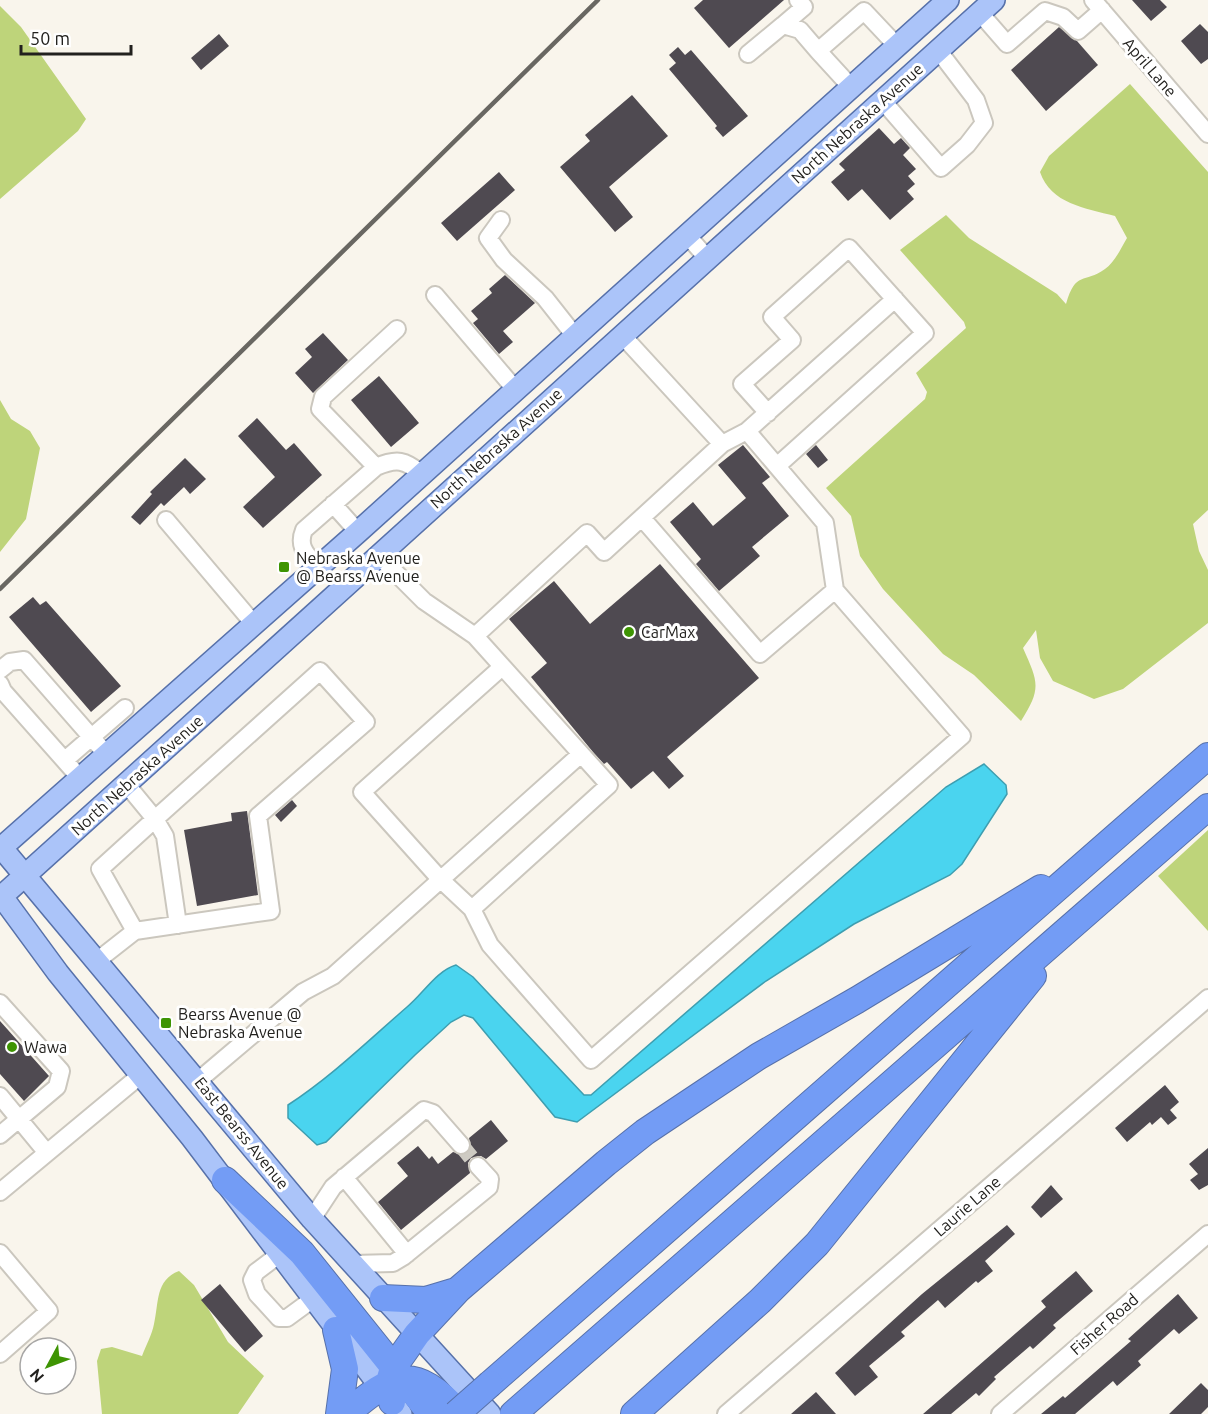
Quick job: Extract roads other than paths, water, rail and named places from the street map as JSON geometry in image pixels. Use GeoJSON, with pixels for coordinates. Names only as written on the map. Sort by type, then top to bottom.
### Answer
{"type":"FeatureCollection","features":[{"type":"Feature","properties":{"kind":"highway"},"geometry":{"type":"LineString","coordinates":[[346,1414],[393,1389],[425,1383],[438,1391],[458,1414],[1208,756]]}},
{"type":"Feature","properties":{"kind":"highway"},"geometry":{"type":"LineString","coordinates":[[506,1414],[1208,807]]}},
{"type":"Feature","properties":{"kind":"highway"},"geometry":{"type":"LineString","coordinates":[[393,1389],[417,1334],[459,1289],[574,1188],[686,1103],[767,1051],[857,1000],[1100,852]]}},
{"type":"Feature","properties":{"kind":"highway"},"geometry":{"type":"LineString","coordinates":[[634,1414],[760,1301],[817,1244],[1080,919]]}},
{"type":"Feature","properties":{"kind":"highway"},"geometry":{"type":"LineString","coordinates":[[225,1180],[302,1253],[393,1389],[431,1414]]}},
{"type":"Feature","properties":{"kind":"highway"},"geometry":{"type":"LineString","coordinates":[[383,1298],[426,1300],[459,1289]]}},
{"type":"Feature","properties":{"kind":"highway"},"geometry":{"type":"LineString","coordinates":[[336,1330],[345,1370],[339,1414]]}},
{"type":"Feature","properties":{"kind":"main road","name":"North Nebraska Avenue"},"geometry":{"type":"LineString","coordinates":[[1,848],[318,568],[948,0]]}},
{"type":"Feature","properties":{"kind":"main road","name":"North Nebraska Avenue"},"geometry":{"type":"LineString","coordinates":[[1,896],[127,785],[378,555],[987,6]]}},
{"type":"Feature","properties":{"kind":"main road"},"geometry":{"type":"LineString","coordinates":[[358,532],[378,555]]}},
{"type":"Feature","properties":{"kind":"main road","name":"East Bearss Avenue"},"geometry":{"type":"LineString","coordinates":[[1,848],[27,875],[199,1080],[312,1219],[417,1334],[506,1414]]}},
{"type":"Feature","properties":{"kind":"main road"},"geometry":{"type":"LineString","coordinates":[[1,896],[58,973],[142,1074],[225,1180],[336,1330],[393,1389]]}},
{"type":"Feature","properties":{"kind":"street"},"geometry":{"type":"LineString","coordinates":[[748,54],[804,7],[798,0]]}},
{"type":"Feature","properties":{"kind":"street"},"geometry":{"type":"LineString","coordinates":[[987,6],[1007,44],[1045,11],[1063,17],[1078,31],[1097,5]]}},
{"type":"Feature","properties":{"kind":"street","name":"April Lane"},"geometry":{"type":"LineString","coordinates":[[1097,5],[1208,134]]}},
{"type":"Feature","properties":{"kind":"street"},"geometry":{"type":"LineString","coordinates":[[818,51],[864,11],[897,46]]}},
{"type":"Feature","properties":{"kind":"street"},"geometry":{"type":"LineString","coordinates":[[783,25],[800,30],[851,87]]}},
{"type":"Feature","properties":{"kind":"street"},"geometry":{"type":"LineString","coordinates":[[882,100],[941,168],[967,145],[984,123],[976,100],[938,50]]}},
{"type":"Feature","properties":{"kind":"street"},"geometry":{"type":"LineString","coordinates":[[501,220],[488,238],[504,260],[545,298],[575,336]]}},
{"type":"Feature","properties":{"kind":"street"},"geometry":{"type":"LineString","coordinates":[[687,235],[707,258]]}},
{"type":"Feature","properties":{"kind":"street"},"geometry":{"type":"LineString","coordinates":[[768,413],[742,384],[792,340],[772,317],[849,248],[925,333],[777,466]]}},
{"type":"Feature","properties":{"kind":"street"},"geometry":{"type":"LineString","coordinates":[[435,295],[515,390]]}},
{"type":"Feature","properties":{"kind":"street"},"geometry":{"type":"LineString","coordinates":[[474,636],[586,533],[604,552],[722,444],[747,431],[895,299]]}},
{"type":"Feature","properties":{"kind":"street"},"geometry":{"type":"LineString","coordinates":[[376,467],[320,408],[323,397],[396,329]]}},
{"type":"Feature","properties":{"kind":"street"},"geometry":{"type":"LineString","coordinates":[[622,335],[722,444]]}},
{"type":"Feature","properties":{"kind":"street"},"geometry":{"type":"LineString","coordinates":[[502,667],[362,792],[440,879],[472,909],[490,945],[591,1060],[962,736],[835,590],[825,523],[747,431]]}},
{"type":"Feature","properties":{"kind":"street"},"geometry":{"type":"LineString","coordinates":[[318,568],[301,548],[300,539],[304,530],[376,467],[393,459],[407,462],[422,474]]}},
{"type":"Feature","properties":{"kind":"street"},"geometry":{"type":"LineString","coordinates":[[333,504],[358,532]]}},
{"type":"Feature","properties":{"kind":"street"},"geometry":{"type":"LineString","coordinates":[[642,518],[760,654],[835,590]]}},
{"type":"Feature","properties":{"kind":"street"},"geometry":{"type":"LineString","coordinates":[[166,520],[254,624]]}},
{"type":"Feature","properties":{"kind":"street"},"geometry":{"type":"LineString","coordinates":[[378,555],[424,601],[474,636],[609,785],[472,909]]}},
{"type":"Feature","properties":{"kind":"street"},"geometry":{"type":"LineString","coordinates":[[0,670],[9,662],[24,660],[107,755]]}},
{"type":"Feature","properties":{"kind":"street"},"geometry":{"type":"LineString","coordinates":[[98,960],[135,932],[271,910],[258,816],[366,722],[320,671],[100,869],[135,932]]}},
{"type":"Feature","properties":{"kind":"street"},"geometry":{"type":"LineString","coordinates":[[0,684],[3,691],[80,778]]}},
{"type":"Feature","properties":{"kind":"street"},"geometry":{"type":"LineString","coordinates":[[65,760],[125,708]]}},
{"type":"Feature","properties":{"kind":"street"},"geometry":{"type":"LineString","coordinates":[[199,1080],[303,992],[333,976],[581,754]]}},
{"type":"Feature","properties":{"kind":"street"},"geometry":{"type":"LineString","coordinates":[[127,785],[155,819],[165,836],[178,925]]}},
{"type":"Feature","properties":{"kind":"street","name":"Laurie Lane"},"geometry":{"type":"LineString","coordinates":[[726,1414],[1208,998]]}},
{"type":"Feature","properties":{"kind":"street"},"geometry":{"type":"LineString","coordinates":[[0,1003],[60,1071],[57,1087],[0,1135]]}},
{"type":"Feature","properties":{"kind":"street"},"geometry":{"type":"LineString","coordinates":[[0,1192],[142,1074]]}},
{"type":"Feature","properties":{"kind":"street"},"geometry":{"type":"LineString","coordinates":[[0,1096],[47,1153]]}},
{"type":"Feature","properties":{"kind":"street"},"geometry":{"type":"LineString","coordinates":[[312,1219],[333,1187],[424,1110],[433,1113],[461,1145]]}},
{"type":"Feature","properties":{"kind":"street"},"geometry":{"type":"LineString","coordinates":[[353,1264],[393,1263],[406,1254],[489,1187],[490,1179],[478,1166]]}},
{"type":"Feature","properties":{"kind":"street"},"geometry":{"type":"LineString","coordinates":[[345,1177],[406,1254]]}},
{"type":"Feature","properties":{"kind":"street","name":"Fisher Road"},"geometry":{"type":"LineString","coordinates":[[1000,1414],[1208,1234]]}},
{"type":"Feature","properties":{"kind":"street"},"geometry":{"type":"LineString","coordinates":[[0,1253],[49,1311],[0,1354]]}},
{"type":"Feature","properties":{"kind":"street"},"geometry":{"type":"LineString","coordinates":[[280,1254],[256,1272],[252,1280],[257,1294],[279,1318],[287,1318],[313,1299]]}},
{"type":"Feature","properties":{"kind":"water"},"geometry":{"type":"Polygon","coordinates":[[[984,764],[1006,785],[1007,794],[962,864],[950,875],[854,924],[766,981],[577,1122],[555,1117],[473,1018],[464,1015],[451,1022],[415,1055],[326,1142],[317,1145],[288,1118],[288,1105],[349,1058],[413,1002],[442,972],[456,965],[473,977],[584,1095],[591,1095],[946,787],[984,764]]]}},
{"type":"Feature","properties":{"kind":"tunnel"},"geometry":{"type":"LineString","coordinates":[[461,1145],[478,1166]]}},
{"type":"Feature","properties":{"kind":"railway"},"geometry":{"type":"LineString","coordinates":[[0,589],[598,0]]}},
{"type":"Feature","properties":{"kind":"place","name":"Nebraska Avenue @ Bearss Avenue"},"geometry":{"type":"Point","coordinates":[284,567]}},
{"type":"Feature","properties":{"kind":"place","name":"CarMax"},"geometry":{"type":"Point","coordinates":[629,632]}},
{"type":"Feature","properties":{"kind":"place","name":"Bearss Avenue @ Nebraska Avenue"},"geometry":{"type":"Point","coordinates":[166,1023]}},
{"type":"Feature","properties":{"kind":"place","name":"Wawa"},"geometry":{"type":"Point","coordinates":[12,1047]}}]}
